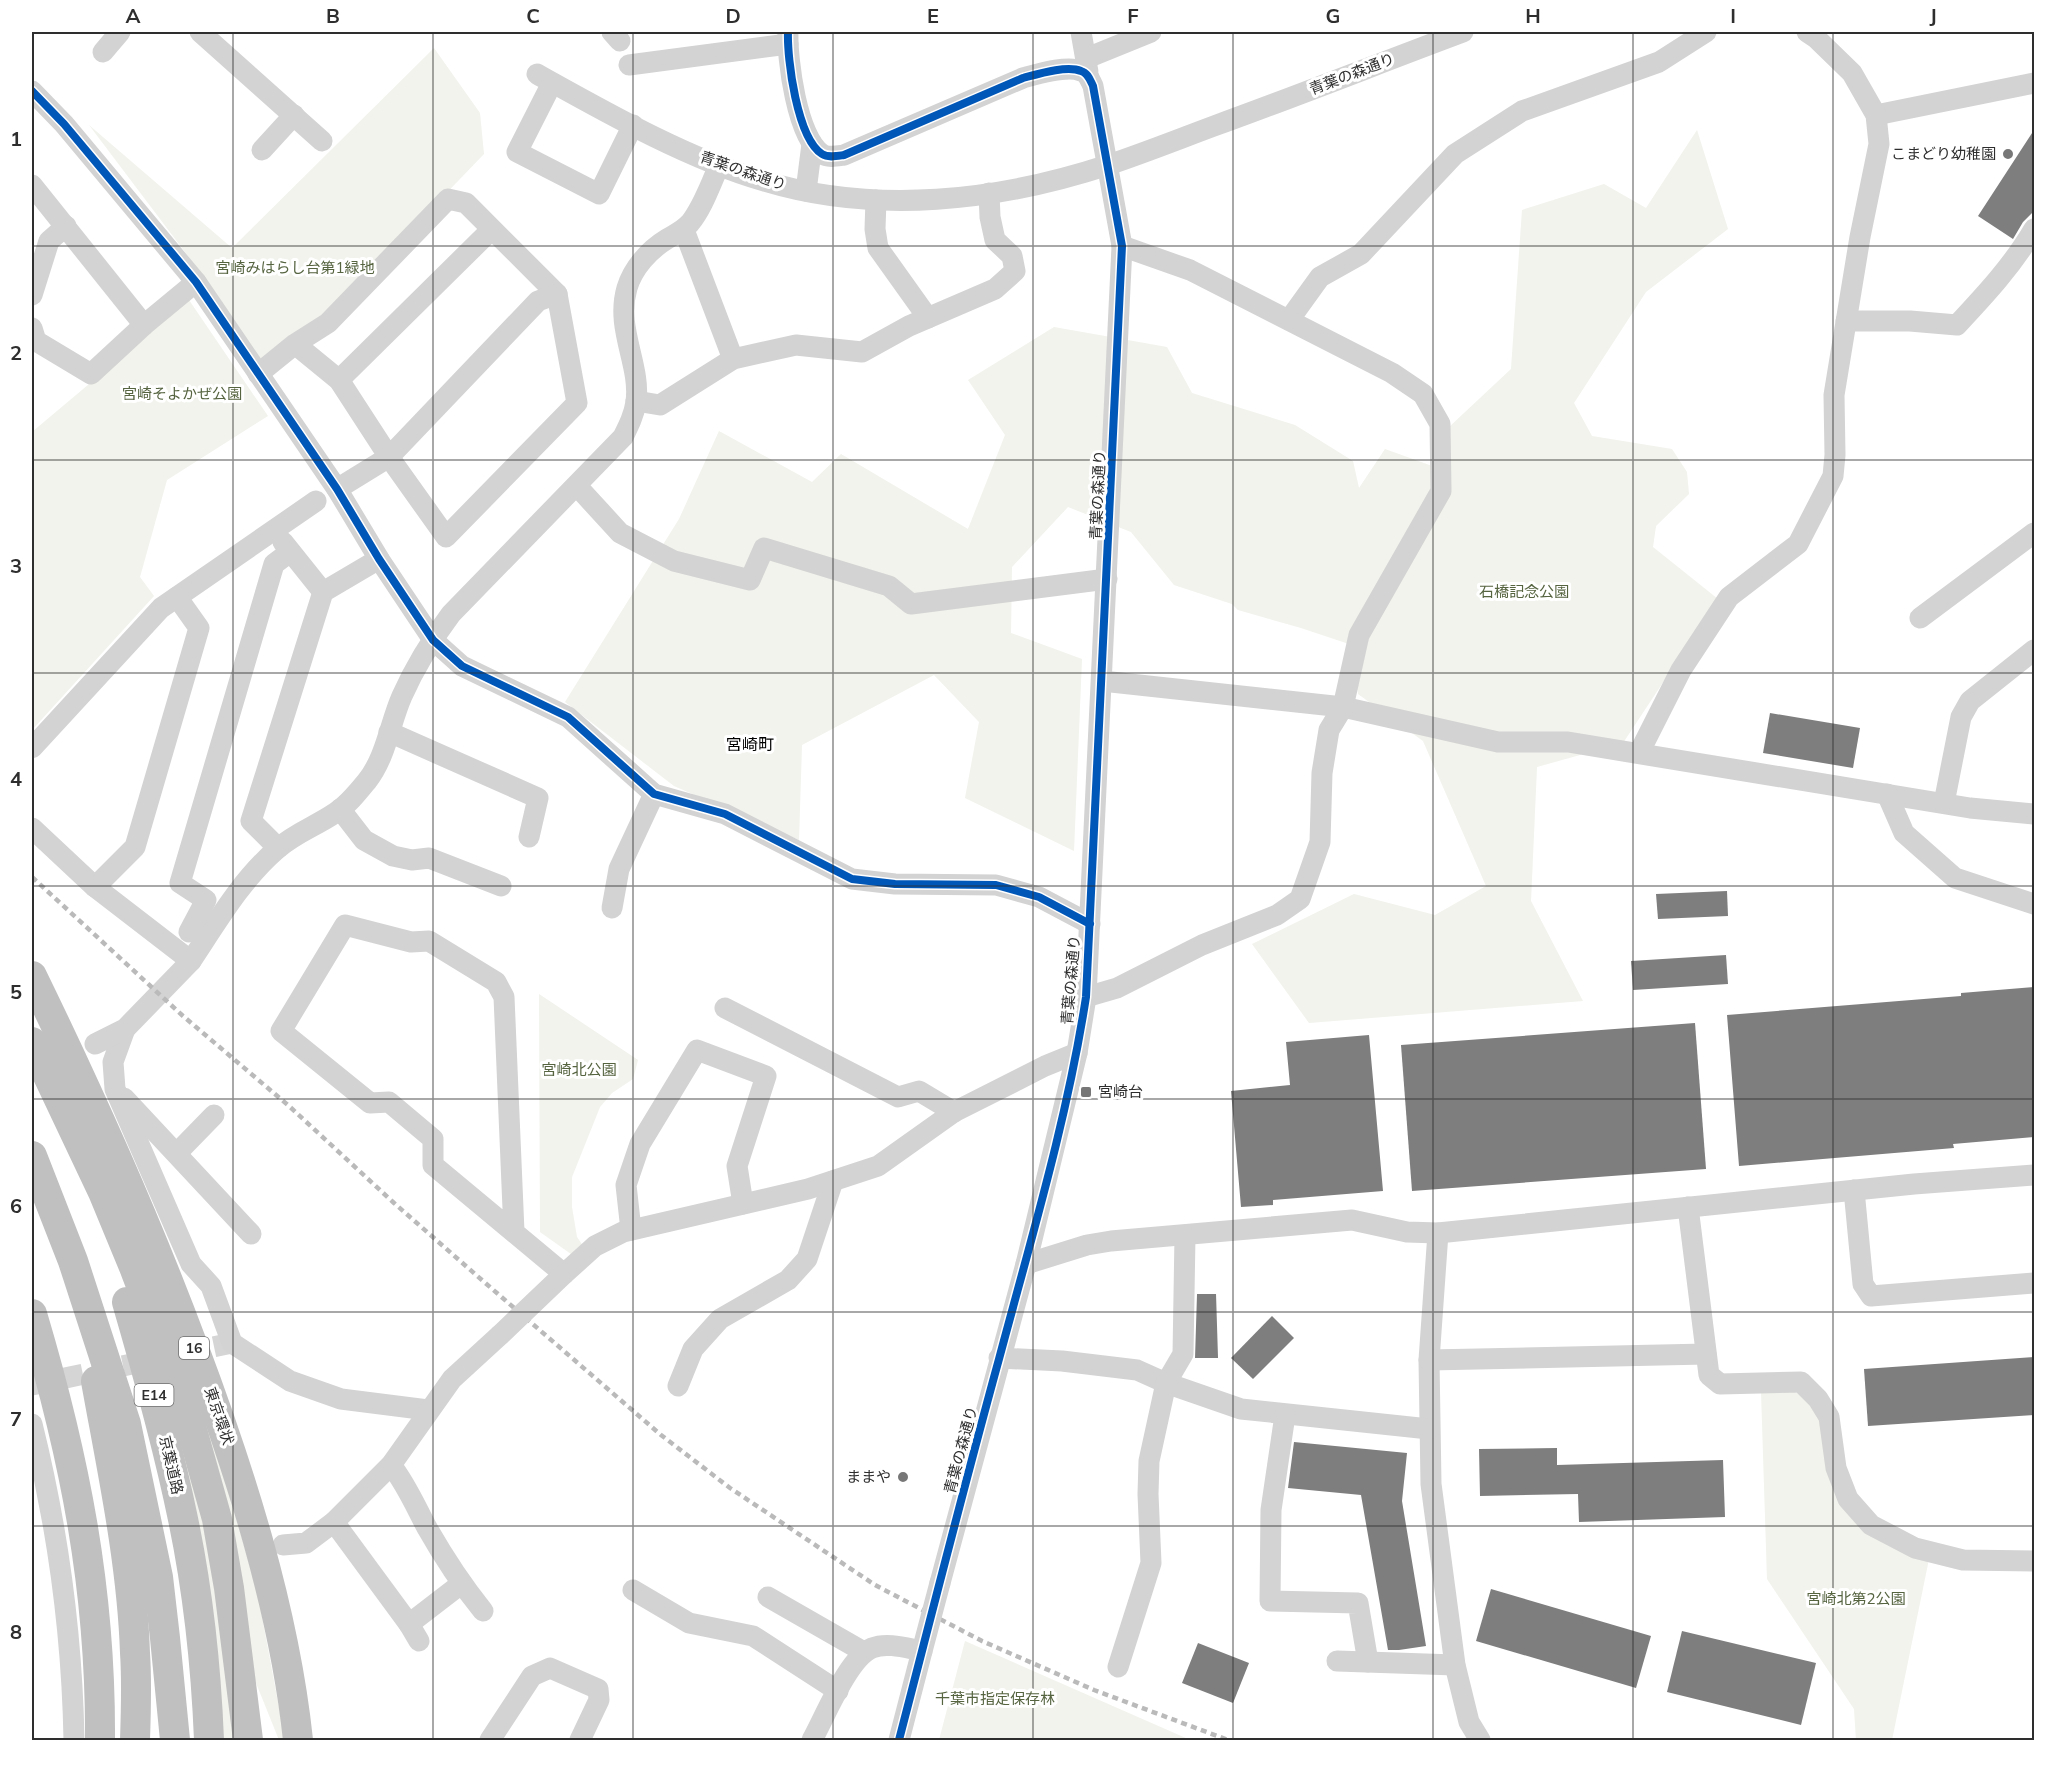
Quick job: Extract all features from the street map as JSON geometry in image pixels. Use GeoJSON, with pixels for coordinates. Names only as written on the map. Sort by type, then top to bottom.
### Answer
{"type":"FeatureCollection","features":[{"type":"Feature","properties":{"kind":"highway","name":"東京環状"},"geometry":{"type":"LineString","coordinates":[[32,976],[115,1152],[180,1311],[222,1424],[246,1499],[272,1601],[298,1740]]}},
{"type":"Feature","properties":{"kind":"highway"},"geometry":{"type":"LineString","coordinates":[[32,1042],[134,1267],[182,1394],[217,1520],[230,1588],[248,1740]]}},
{"type":"Feature","properties":{"kind":"highway","name":"京葉道路"},"geometry":{"type":"LineString","coordinates":[[32,1066],[127,1302],[149,1377],[183,1519],[192,1569],[202,1644],[209,1740]]}},
{"type":"Feature","properties":{"kind":"highway","name":"E14"},"geometry":{"type":"LineString","coordinates":[[32,1156],[94,1319],[138,1472],[158,1577],[175,1740]]}},
{"type":"Feature","properties":{"kind":"highway"},"geometry":{"type":"LineString","coordinates":[[32,1314],[72,1465],[86,1539],[99,1654],[100,1740]]}},
{"type":"Feature","properties":{"kind":"highway"},"geometry":{"type":"LineString","coordinates":[[94,1319],[91,1353],[117,1500],[132,1609],[135,1653],[135,1740]]}},
{"type":"Feature","properties":{"kind":"street"},"geometry":{"type":"LineString","coordinates":[[104,52],[120,32]]}},
{"type":"Feature","properties":{"kind":"street"},"geometry":{"type":"LineString","coordinates":[[200,32],[322,141]]}},
{"type":"Feature","properties":{"kind":"street"},"geometry":{"type":"LineString","coordinates":[[1081,32],[1107,165]]}},
{"type":"Feature","properties":{"kind":"street"},"geometry":{"type":"LineString","coordinates":[[629,65],[788,38],[791,73],[800,116],[812,144],[823,155],[835,157],[1023,78],[1055,71],[1072,69],[1081,71],[1151,32]]}},
{"type":"Feature","properties":{"kind":"street","name":"青葉の森通り"},"geometry":{"type":"LineString","coordinates":[[633,125],[599,194],[517,152],[545,79],[719,166],[764,182],[806,191],[876,200],[913,201],[989,193],[1035,185],[1107,165],[1462,32]]}},
{"type":"Feature","properties":{"kind":"street"},"geometry":{"type":"LineString","coordinates":[[1289,320],[1320,278],[1361,254],[1455,154],[1522,111],[1659,62],[1706,32]]}},
{"type":"Feature","properties":{"kind":"street"},"geometry":{"type":"LineString","coordinates":[[1639,753],[1681,670],[1729,597],[1798,544],[1833,476],[1834,395],[1860,237],[1879,144],[1876,115],[1852,73],[1807,32]]}},
{"type":"Feature","properties":{"kind":"street"},"geometry":{"type":"LineString","coordinates":[[1876,115],[2034,83]]}},
{"type":"Feature","properties":{"kind":"street"},"geometry":{"type":"LineString","coordinates":[[32,91],[64,124],[196,282],[337,489],[379,559],[433,640],[462,666],[568,717],[654,794],[725,814],[852,879],[896,884],[996,885],[1039,897],[1090,924]]}},
{"type":"Feature","properties":{"kind":"street"},"geometry":{"type":"LineString","coordinates":[[262,150],[294,115]]}},
{"type":"Feature","properties":{"kind":"street"},"geometry":{"type":"LineString","coordinates":[[806,191],[812,144]]}},
{"type":"Feature","properties":{"kind":"street","name":"青葉の森通り"},"geometry":{"type":"LineString","coordinates":[[899,1740],[999,1358],[1026,1264],[1077,1053],[1086,997],[1122,246],[1107,165]]}},
{"type":"Feature","properties":{"kind":"street"},"geometry":{"type":"LineString","coordinates":[[95,1044],[125,1029],[191,961],[246,880],[278,848],[299,832],[340,809],[355,796],[369,778],[402,695],[433,640],[451,614],[623,436],[632,419],[636,401],[636,386],[623,321],[627,287],[637,266],[650,252],[665,240],[684,230],[697,213],[719,166]]}},
{"type":"Feature","properties":{"kind":"street"},"geometry":{"type":"LineString","coordinates":[[32,185],[144,325]]}},
{"type":"Feature","properties":{"kind":"street"},"geometry":{"type":"LineString","coordinates":[[636,401],[660,405],[733,359],[796,345],[862,352],[928,318],[995,289],[1015,270],[1012,256],[995,240],[990,217],[989,193]]}},
{"type":"Feature","properties":{"kind":"street"},"geometry":{"type":"LineString","coordinates":[[258,374],[295,344],[328,323],[448,199],[466,203],[557,294],[577,403],[446,537],[389,457],[339,380],[295,344]]}},
{"type":"Feature","properties":{"kind":"street"},"geometry":{"type":"LineString","coordinates":[[876,200],[875,229],[879,248],[928,318]]}},
{"type":"Feature","properties":{"kind":"street"},"geometry":{"type":"LineString","coordinates":[[32,295],[50,241],[66,226]]}},
{"type":"Feature","properties":{"kind":"street"},"geometry":{"type":"LineString","coordinates":[[1846,321],[1910,321],[1957,325],[1993,287],[2034,229]]}},
{"type":"Feature","properties":{"kind":"street"},"geometry":{"type":"LineString","coordinates":[[339,380],[491,230]]}},
{"type":"Feature","properties":{"kind":"street"},"geometry":{"type":"LineString","coordinates":[[684,230],[733,359]]}},
{"type":"Feature","properties":{"kind":"street"},"geometry":{"type":"LineString","coordinates":[[1086,997],[1117,988],[1202,945],[1277,915],[1300,899],[1320,842],[1322,773],[1329,730],[1343,707],[1359,635],[1441,491],[1440,424],[1424,394],[1392,373],[1190,270],[1122,246]]}},
{"type":"Feature","properties":{"kind":"street"},"geometry":{"type":"LineString","coordinates":[[33,337],[91,374],[144,325],[196,282]]}},
{"type":"Feature","properties":{"kind":"street"},"geometry":{"type":"LineString","coordinates":[[337,489],[389,457],[538,301],[557,294]]}},
{"type":"Feature","properties":{"kind":"street"},"geometry":{"type":"LineString","coordinates":[[577,486],[620,533],[674,561],[750,580],[764,548],[888,586],[911,604],[1107,579]]}},
{"type":"Feature","properties":{"kind":"street"},"geometry":{"type":"LineString","coordinates":[[32,748],[161,608],[316,501]]}},
{"type":"Feature","properties":{"kind":"street"},"geometry":{"type":"LineString","coordinates":[[274,529],[323,592]]}},
{"type":"Feature","properties":{"kind":"street"},"geometry":{"type":"LineString","coordinates":[[1920,618],[2034,533]]}},
{"type":"Feature","properties":{"kind":"street"},"geometry":{"type":"LineString","coordinates":[[189,932],[206,900],[180,883],[274,564],[290,552]]}},
{"type":"Feature","properties":{"kind":"street"},"geometry":{"type":"LineString","coordinates":[[278,848],[251,821],[323,592],[379,559]]}},
{"type":"Feature","properties":{"kind":"street"},"geometry":{"type":"LineString","coordinates":[[96,887],[135,847],[199,628],[177,597]]}},
{"type":"Feature","properties":{"kind":"street"},"geometry":{"type":"LineString","coordinates":[[1944,803],[1961,717],[1970,701],[2034,650]]}},
{"type":"Feature","properties":{"kind":"street"},"geometry":{"type":"LineString","coordinates":[[1102,681],[1343,707],[1498,742],[1568,742],[1970,808],[2034,814]]}},
{"type":"Feature","properties":{"kind":"street"},"geometry":{"type":"LineString","coordinates":[[389,732],[537,798],[529,837]]}},
{"type":"Feature","properties":{"kind":"street"},"geometry":{"type":"LineString","coordinates":[[612,908],[619,869],[654,794]]}},
{"type":"Feature","properties":{"kind":"street"},"geometry":{"type":"LineString","coordinates":[[1887,794],[1904,834],[1955,878],[2034,904]]}},
{"type":"Feature","properties":{"kind":"street"},"geometry":{"type":"LineString","coordinates":[[340,809],[364,840],[393,856],[412,860],[429,858],[501,886]]}},
{"type":"Feature","properties":{"kind":"street"},"geometry":{"type":"LineString","coordinates":[[32,828],[96,887],[191,961]]}},
{"type":"Feature","properties":{"kind":"street"},"geometry":{"type":"LineString","coordinates":[[514,1232],[504,997],[496,982],[429,941],[411,942],[345,925],[280,1031],[370,1103],[389,1102],[433,1139],[433,1165],[564,1274]]}},
{"type":"Feature","properties":{"kind":"street"},"geometry":{"type":"LineString","coordinates":[[725,1008],[898,1097],[919,1091],[954,1112]]}},
{"type":"Feature","properties":{"kind":"street"},"geometry":{"type":"LineString","coordinates":[[125,1029],[113,1062],[115,1089],[191,1264],[212,1286],[232,1343],[290,1381],[341,1399],[428,1410]]}},
{"type":"Feature","properties":{"kind":"street"},"geometry":{"type":"LineString","coordinates":[[631,1230],[626,1185],[640,1144],[697,1050],[766,1076],[737,1166],[743,1204]]}},
{"type":"Feature","properties":{"kind":"street"},"geometry":{"type":"LineString","coordinates":[[283,1545],[306,1543],[334,1522],[391,1465],[452,1379],[595,1246],[631,1230],[808,1189],[878,1166],[954,1112],[1077,1053]]}},
{"type":"Feature","properties":{"kind":"street"},"geometry":{"type":"LineString","coordinates":[[115,1089],[251,1234]]}},
{"type":"Feature","properties":{"kind":"street"},"geometry":{"type":"LineString","coordinates":[[177,1153],[214,1115]]}},
{"type":"Feature","properties":{"kind":"street"},"geometry":{"type":"LineString","coordinates":[[1026,1264],[1087,1245],[1352,1220],[1407,1232],[1438,1233],[1854,1190],[2034,1175]]}},
{"type":"Feature","properties":{"kind":"street"},"geometry":{"type":"LineString","coordinates":[[678,1386],[693,1349],[720,1319],[788,1280],[807,1259],[832,1181]]}},
{"type":"Feature","properties":{"kind":"street"},"geometry":{"type":"LineString","coordinates":[[1854,1190],[1863,1284],[1871,1296],[2034,1283]]}},
{"type":"Feature","properties":{"kind":"street"},"geometry":{"type":"LineString","coordinates":[[1688,1207],[1709,1375],[1720,1384],[1801,1382],[1818,1399],[1829,1417],[1836,1468],[1844,1489],[1848,1499],[1871,1525],[1915,1548],[1963,1560],[2034,1561]]}},
{"type":"Feature","properties":{"kind":"street"},"geometry":{"type":"LineString","coordinates":[[1438,1233],[1429,1360],[1431,1484],[1455,1665],[1469,1722],[1480,1740]]}},
{"type":"Feature","properties":{"kind":"street"},"geometry":{"type":"LineString","coordinates":[[1118,1667],[1151,1563],[1149,1461],[1166,1383],[1183,1354],[1185,1236]]}},
{"type":"Feature","properties":{"kind":"street"},"geometry":{"type":"LineString","coordinates":[[1429,1360],[1706,1354]]}},
{"type":"Feature","properties":{"kind":"street"},"geometry":{"type":"LineString","coordinates":[[999,1358],[1062,1361],[1137,1370],[1166,1383],[1241,1408],[1285,1415],[1429,1429]]}},
{"type":"Feature","properties":{"kind":"street"},"geometry":{"type":"LineString","coordinates":[[1285,1415],[1271,1510],[1270,1601],[1358,1603],[1368,1662]]}},
{"type":"Feature","properties":{"kind":"street"},"geometry":{"type":"LineString","coordinates":[[32,1424],[54,1518],[68,1616],[74,1740]]}},
{"type":"Feature","properties":{"kind":"street"},"geometry":{"type":"LineString","coordinates":[[391,1465],[403,1480],[426,1526],[461,1584],[483,1611]]}},
{"type":"Feature","properties":{"kind":"street"},"geometry":{"type":"LineString","coordinates":[[334,1522],[414,1632],[461,1584]]}},
{"type":"Feature","properties":{"kind":"street"},"geometry":{"type":"LineString","coordinates":[[633,1590],[689,1623],[753,1636],[838,1691]]}},
{"type":"Feature","properties":{"kind":"street"},"geometry":{"type":"LineString","coordinates":[[768,1597],[864,1652]]}},
{"type":"Feature","properties":{"kind":"street"},"geometry":{"type":"LineString","coordinates":[[812,1740],[851,1665],[864,1652],[873,1647],[884,1646],[922,1651]]}},
{"type":"Feature","properties":{"kind":"street"},"geometry":{"type":"LineString","coordinates":[[1337,1661],[1455,1665]]}},
{"type":"Feature","properties":{"kind":"street"},"geometry":{"type":"LineString","coordinates":[[490,1740],[532,1676],[550,1668],[598,1689],[599,1700],[580,1740]]}},
{"type":"Feature","properties":{"kind":"green space","name":"宮崎みはらし台第1緑地"},"geometry":{"type":"Polygon","coordinates":[[[434,48],[480,113],[484,154],[330,314],[260,359],[188,256],[89,125],[232,248],[434,48]]]}},
{"type":"Feature","properties":{"kind":"green space","name":"石橋記念公園"},"geometry":{"type":"Polygon","coordinates":[[[1697,130],[1728,229],[1646,292],[1574,403],[1592,436],[1672,449],[1687,472],[1689,494],[1656,526],[1653,547],[1718,599],[1623,743],[1537,767],[1531,901],[1583,1001],[1309,1023],[1252,944],[1354,894],[1435,915],[1486,886],[1423,741],[1358,694],[1352,645],[1238,610],[1232,604],[1174,585],[1131,532],[1068,507],[1012,567],[1011,633],[1082,659],[1074,851],[965,798],[979,722],[934,675],[802,745],[799,840],[674,786],[565,702],[679,519],[719,431],[812,482],[841,454],[968,529],[1005,435],[968,380],[1054,327],[1167,347],[1192,393],[1295,425],[1353,461],[1359,488],[1385,449],[1446,471],[1448,428],[1511,369],[1522,210],[1604,184],[1646,208],[1697,130]]]}},
{"type":"Feature","properties":{"kind":"green space","name":"宮崎そよかぜ公園"},"geometry":{"type":"Polygon","coordinates":[[[189,300],[268,416],[167,480],[140,577],[154,596],[32,730],[32,432],[189,300]]]}},
{"type":"Feature","properties":{"kind":"green space","name":"宮崎北公園"},"geometry":{"type":"Polygon","coordinates":[[[539,994],[638,1060],[633,1079],[612,1093],[600,1107],[572,1177],[572,1207],[577,1237],[583,1246],[571,1254],[540,1232],[539,994]]]}},
{"type":"Feature","properties":{"kind":"green space"},"geometry":{"type":"Polygon","coordinates":[[[164,1303],[224,1475],[258,1595],[285,1740],[279,1740],[254,1678],[164,1303]]]}},
{"type":"Feature","properties":{"kind":"green space","name":"宮崎北第2公園"},"geometry":{"type":"Polygon","coordinates":[[[1789,1390],[1805,1396],[1821,1419],[1833,1485],[1929,1559],[1892,1740],[1856,1740],[1854,1709],[1767,1579],[1761,1391],[1789,1390]]]}},
{"type":"Feature","properties":{"kind":"green space"},"geometry":{"type":"Polygon","coordinates":[[[180,1431],[212,1546],[236,1740],[223,1740],[180,1431]]]}},
{"type":"Feature","properties":{"kind":"green space","name":"千葉市指定保存林"},"geometry":{"type":"Polygon","coordinates":[[[965,1641],[1188,1739],[1192,1740],[939,1740],[965,1641]]]}},
{"type":"Feature","properties":{"kind":"building"},"geometry":{"type":"Polygon","coordinates":[[[2034,130],[2034,211],[2023,222],[2013,239],[1978,216],[2034,130]]]}},
{"type":"Feature","properties":{"kind":"building"},"geometry":{"type":"Polygon","coordinates":[[[1770,713],[1860,728],[1853,768],[1763,753],[1770,713]]]}},
{"type":"Feature","properties":{"kind":"building"},"geometry":{"type":"Polygon","coordinates":[[[1727,891],[1728,916],[1658,919],[1656,894],[1727,891]]]}},
{"type":"Feature","properties":{"kind":"building"},"geometry":{"type":"Polygon","coordinates":[[[1726,955],[1728,984],[1633,990],[1631,961],[1726,955]]]}},
{"type":"Feature","properties":{"kind":"building"},"geometry":{"type":"Polygon","coordinates":[[[2034,987],[2034,1137],[1953,1144],[1954,1148],[1739,1166],[1727,1015],[1961,996],[1961,993],[2034,987]]]}},
{"type":"Feature","properties":{"kind":"building"},"geometry":{"type":"Polygon","coordinates":[[[1695,1023],[1706,1169],[1412,1191],[1401,1045],[1695,1023]]]}},
{"type":"Feature","properties":{"kind":"building"},"geometry":{"type":"Polygon","coordinates":[[[1369,1035],[1383,1191],[1273,1200],[1273,1205],[1241,1207],[1231,1091],[1290,1085],[1286,1042],[1369,1035]]]}},
{"type":"Feature","properties":{"kind":"building"},"geometry":{"type":"Polygon","coordinates":[[[1197,1294],[1216,1294],[1218,1358],[1195,1358],[1197,1294]]]}},
{"type":"Feature","properties":{"kind":"building"},"geometry":{"type":"Polygon","coordinates":[[[1272,1316],[1294,1338],[1253,1379],[1231,1358],[1272,1316]]]}},
{"type":"Feature","properties":{"kind":"building"},"geometry":{"type":"Polygon","coordinates":[[[2034,1357],[2034,1415],[1868,1426],[1864,1369],[2034,1357]]]}},
{"type":"Feature","properties":{"kind":"building"},"geometry":{"type":"Polygon","coordinates":[[[1294,1442],[1407,1453],[1402,1501],[1426,1646],[1388,1650],[1361,1495],[1288,1488],[1294,1442]]]}},
{"type":"Feature","properties":{"kind":"building"},"geometry":{"type":"Polygon","coordinates":[[[1557,1448],[1557,1465],[1723,1460],[1725,1517],[1579,1522],[1578,1494],[1480,1496],[1479,1449],[1557,1448]]]}},
{"type":"Feature","properties":{"kind":"building"},"geometry":{"type":"Polygon","coordinates":[[[1491,1589],[1651,1636],[1636,1688],[1476,1641],[1491,1589]]]}},
{"type":"Feature","properties":{"kind":"building"},"geometry":{"type":"Polygon","coordinates":[[[1682,1631],[1816,1663],[1801,1725],[1667,1692],[1682,1631]]]}},
{"type":"Feature","properties":{"kind":"building"},"geometry":{"type":"Polygon","coordinates":[[[1198,1643],[1249,1663],[1233,1703],[1182,1683],[1198,1643]]]}},
{"type":"Feature","properties":{"kind":"tunnel"},"geometry":{"type":"LineString","coordinates":[[32,1385],[232,1343]]}},
{"type":"Feature","properties":{"kind":"railway"},"geometry":{"type":"LineString","coordinates":[[32,877],[183,1016],[289,1106],[483,1281],[661,1435],[730,1488],[875,1585],[982,1641],[1094,1690],[1228,1740]]}},
{"type":"Feature","properties":{"kind":"cycle path"},"geometry":{"type":"LineString","coordinates":[[788,32],[789,60],[800,115],[813,145],[827,156],[844,155],[1023,78],[1068,69],[1083,72],[1093,86],[1122,246],[1086,997],[1069,1089],[1047,1179],[899,1740]]}},
{"type":"Feature","properties":{"kind":"cycle path"},"geometry":{"type":"LineString","coordinates":[[32,91],[64,124],[196,282],[337,489],[379,559],[433,640],[462,666],[568,717],[654,794],[725,814],[852,879],[895,884],[996,885],[1039,897],[1090,924]]}},
{"type":"Feature","properties":{"kind":"place","name":"こまどり幼稚園"},"geometry":{"type":"Point","coordinates":[2008,154]}},
{"type":"Feature","properties":{"kind":"place","name":"宮崎台"},"geometry":{"type":"Point","coordinates":[1086,1092]}},
{"type":"Feature","properties":{"kind":"place","name":"ままや"},"geometry":{"type":"Point","coordinates":[903,1477]}},
{"type":"Feature","properties":{"kind":"district","name":"宮崎町"},"geometry":{"type":"Point","coordinates":[750,744]}}]}
